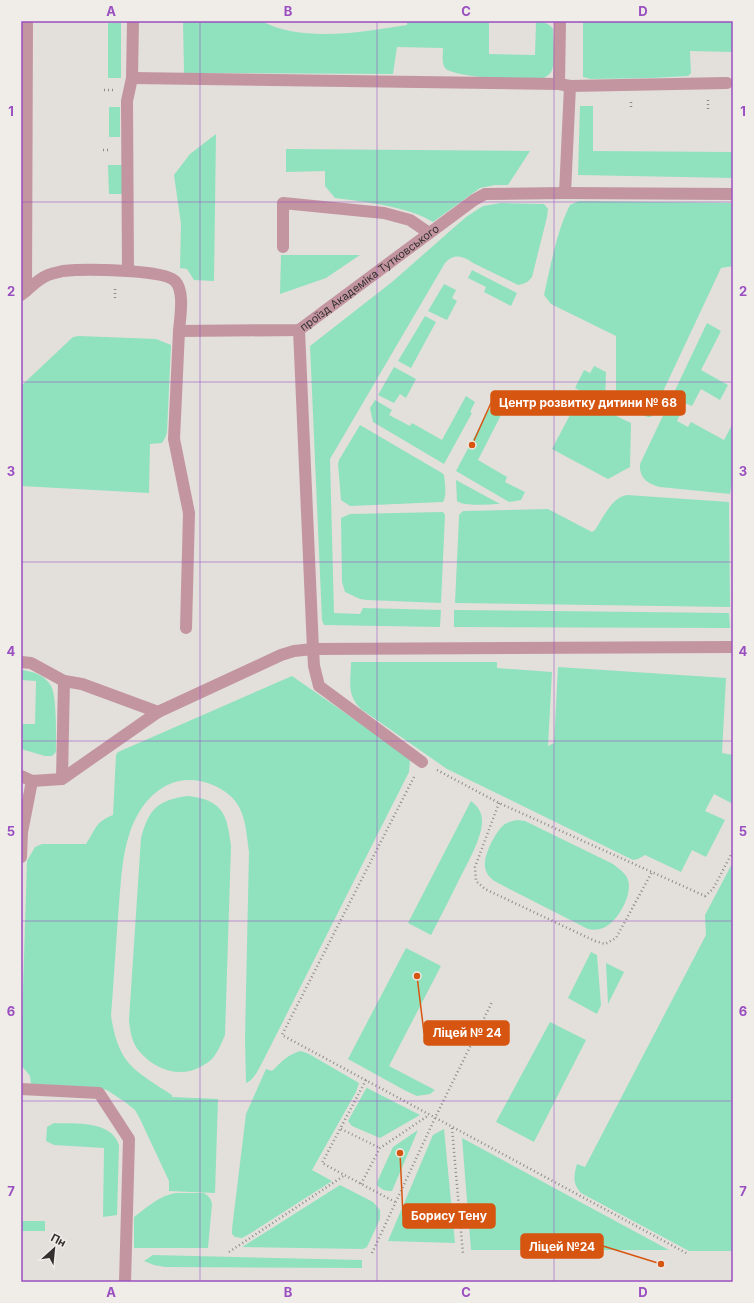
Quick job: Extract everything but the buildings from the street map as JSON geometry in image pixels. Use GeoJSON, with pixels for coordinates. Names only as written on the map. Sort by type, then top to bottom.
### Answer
{"type":"FeatureCollection","features":[{"type":"Feature","properties":{"kind":"street"},"geometry":{"type":"LineString","coordinates":[[23,293],[26,21]]}},
{"type":"Feature","properties":{"kind":"street"},"geometry":{"type":"LineString","coordinates":[[128,271],[127,101],[132,78],[133,21]]}},
{"type":"Feature","properties":{"kind":"street"},"geometry":{"type":"LineString","coordinates":[[560,21],[564,85],[565,193]]}},
{"type":"Feature","properties":{"kind":"street"},"geometry":{"type":"LineString","coordinates":[[132,78],[564,85],[727,83]]}},
{"type":"Feature","properties":{"kind":"street","name":"проїзд Академіка Тутковського"},"geometry":{"type":"LineString","coordinates":[[179,332],[299,330],[474,200],[485,194],[733,194]]}},
{"type":"Feature","properties":{"kind":"street"},"geometry":{"type":"LineString","coordinates":[[283,247],[283,203],[384,212],[410,220],[429,233]]}},
{"type":"Feature","properties":{"kind":"street"},"geometry":{"type":"LineString","coordinates":[[23,293],[48,275],[63,271],[128,271],[165,275],[175,281],[180,290],[181,301],[174,440],[189,513],[186,628]]}},
{"type":"Feature","properties":{"kind":"street"},"geometry":{"type":"LineString","coordinates":[[299,330],[313,649],[314,666],[318,686],[422,762]]}},
{"type":"Feature","properties":{"kind":"street"},"geometry":{"type":"LineString","coordinates":[[21,856],[27,778],[62,779],[158,712],[281,655],[294,651],[313,649],[733,647]]}},
{"type":"Feature","properties":{"kind":"street"},"geometry":{"type":"LineString","coordinates":[[21,662],[31,663],[64,681],[82,684],[158,712]]}},
{"type":"Feature","properties":{"kind":"street"},"geometry":{"type":"LineString","coordinates":[[62,779],[64,681]]}},
{"type":"Feature","properties":{"kind":"street"},"geometry":{"type":"LineString","coordinates":[[21,1089],[99,1093],[129,1139],[125,1282]]}},
{"type":"Feature","properties":{"kind":"path"},"geometry":{"type":"LineString","coordinates":[[688,1254],[282,1035],[422,762],[499,804],[705,896],[713,889],[733,851]]}},
{"type":"Feature","properties":{"kind":"path"},"geometry":{"type":"LineString","coordinates":[[499,804],[475,868],[476,881],[485,889],[595,941],[605,944],[616,938],[652,872]]}},
{"type":"Feature","properties":{"kind":"path"},"geometry":{"type":"LineString","coordinates":[[372,1253],[435,1118],[492,1002]]}},
{"type":"Feature","properties":{"kind":"path"},"geometry":{"type":"LineString","coordinates":[[366,1080],[322,1163],[396,1202]]}},
{"type":"Feature","properties":{"kind":"path"},"geometry":{"type":"LineString","coordinates":[[361,1184],[380,1148],[429,1115]]}},
{"type":"Feature","properties":{"kind":"path"},"geometry":{"type":"LineString","coordinates":[[452,1127],[463,1254]]}},
{"type":"Feature","properties":{"kind":"path"},"geometry":{"type":"LineString","coordinates":[[341,1129],[380,1148]]}},
{"type":"Feature","properties":{"kind":"path"},"geometry":{"type":"LineString","coordinates":[[229,1252],[345,1176]]}},
{"type":"Feature","properties":{"kind":"green space"},"geometry":{"type":"Polygon","coordinates":[[[183,21],[261,21],[278,28],[296,32],[333,34],[352,33],[407,25],[407,21],[489,21],[489,54],[535,55],[536,22],[541,22],[548,24],[553,29],[553,69],[545,77],[534,80],[477,76],[452,72],[446,69],[443,62],[443,48],[397,47],[393,74],[184,73],[183,21]]]}},
{"type":"Feature","properties":{"kind":"green space"},"geometry":{"type":"Polygon","coordinates":[[[583,21],[733,21],[733,52],[690,51],[691,73],[688,76],[591,79],[583,77],[583,21]]]}},
{"type":"Feature","properties":{"kind":"green space"},"geometry":{"type":"Polygon","coordinates":[[[108,23],[121,23],[121,78],[108,78],[108,23]]]}},
{"type":"Feature","properties":{"kind":"green space"},"geometry":{"type":"Polygon","coordinates":[[[580,106],[593,106],[593,151],[733,152],[733,178],[578,175],[580,106]]]}},
{"type":"Feature","properties":{"kind":"green space"},"geometry":{"type":"Polygon","coordinates":[[[109,107],[120,107],[120,137],[109,137],[109,107]]]}},
{"type":"Feature","properties":{"kind":"green space"},"geometry":{"type":"Polygon","coordinates":[[[216,134],[214,281],[194,280],[187,269],[180,268],[181,224],[174,175],[190,154],[216,134]]]}},
{"type":"Feature","properties":{"kind":"green space"},"geometry":{"type":"Polygon","coordinates":[[[286,149],[530,151],[508,185],[495,185],[480,188],[433,222],[399,208],[335,198],[325,186],[325,171],[286,172],[286,149]]]}},
{"type":"Feature","properties":{"kind":"green space"},"geometry":{"type":"Polygon","coordinates":[[[108,165],[122,165],[123,194],[109,194],[108,165]]]}},
{"type":"Feature","properties":{"kind":"green space"},"geometry":{"type":"Polygon","coordinates":[[[579,201],[733,203],[733,266],[721,268],[651,417],[622,408],[616,401],[616,336],[551,304],[544,295],[554,249],[565,216],[570,205],[579,201]]]}},
{"type":"Feature","properties":{"kind":"green space"},"geometry":{"type":"Polygon","coordinates":[[[501,203],[544,204],[548,209],[532,277],[523,284],[518,285],[462,257],[455,257],[448,260],[330,459],[334,613],[360,614],[363,608],[441,610],[440,627],[324,625],[322,620],[310,346],[392,282],[466,217],[483,206],[501,203]]]}},
{"type":"Feature","properties":{"kind":"green space"},"geometry":{"type":"Polygon","coordinates":[[[281,255],[360,255],[326,278],[280,294],[281,255]]]}},
{"type":"Feature","properties":{"kind":"green space"},"geometry":{"type":"Polygon","coordinates":[[[472,270],[517,293],[511,306],[484,292],[486,287],[468,278],[472,270]]]}},
{"type":"Feature","properties":{"kind":"green space"},"geometry":{"type":"Polygon","coordinates":[[[444,284],[456,290],[452,298],[457,301],[447,320],[428,311],[444,284]]]}},
{"type":"Feature","properties":{"kind":"green space"},"geometry":{"type":"Polygon","coordinates":[[[425,316],[436,322],[411,368],[398,361],[425,316]]]}},
{"type":"Feature","properties":{"kind":"green space"},"geometry":{"type":"Polygon","coordinates":[[[707,323],[721,331],[701,370],[728,385],[720,400],[701,389],[692,406],[685,403],[677,421],[688,427],[691,422],[724,440],[733,423],[733,475],[730,494],[660,487],[645,480],[640,469],[640,464],[707,323]]]}},
{"type":"Feature","properties":{"kind":"green space"},"geometry":{"type":"Polygon","coordinates":[[[73,337],[156,339],[171,345],[167,432],[162,443],[150,444],[149,493],[21,486],[21,386],[73,337]]]}},
{"type":"Feature","properties":{"kind":"green space"},"geometry":{"type":"Polygon","coordinates":[[[594,366],[606,372],[605,403],[575,388],[584,370],[590,373],[594,366]]]}},
{"type":"Feature","properties":{"kind":"green space"},"geometry":{"type":"Polygon","coordinates":[[[394,367],[416,379],[406,398],[400,394],[394,403],[378,395],[394,367]]]}},
{"type":"Feature","properties":{"kind":"green space"},"geometry":{"type":"Polygon","coordinates":[[[466,396],[475,402],[470,412],[472,413],[444,464],[373,422],[370,408],[375,400],[392,410],[389,415],[410,426],[412,423],[442,440],[466,396]]]}},
{"type":"Feature","properties":{"kind":"green space"},"geometry":{"type":"Polygon","coordinates":[[[579,398],[631,423],[630,467],[608,479],[552,449],[579,398]]]}},
{"type":"Feature","properties":{"kind":"green space"},"geometry":{"type":"Polygon","coordinates":[[[489,409],[501,415],[478,460],[507,477],[505,482],[525,492],[521,500],[509,502],[456,471],[489,409]]]}},
{"type":"Feature","properties":{"kind":"green space"},"geometry":{"type":"Polygon","coordinates":[[[360,425],[442,473],[444,475],[445,489],[443,502],[350,506],[341,500],[339,460],[360,425]]]}},
{"type":"Feature","properties":{"kind":"green space"},"geometry":{"type":"Polygon","coordinates":[[[456,480],[500,504],[471,505],[460,503],[457,501],[456,480]]]}},
{"type":"Feature","properties":{"kind":"green space"},"geometry":{"type":"Polygon","coordinates":[[[627,495],[729,502],[730,607],[455,603],[459,515],[463,511],[548,509],[592,532],[595,530],[612,504],[627,495]]]}},
{"type":"Feature","properties":{"kind":"green space"},"geometry":{"type":"Polygon","coordinates":[[[443,512],[445,515],[441,603],[367,600],[360,599],[345,592],[342,582],[341,518],[350,514],[443,512]]]}},
{"type":"Feature","properties":{"kind":"green space"},"geometry":{"type":"Polygon","coordinates":[[[454,610],[729,613],[730,628],[454,627],[454,610]]]}},
{"type":"Feature","properties":{"kind":"green space"},"geometry":{"type":"Polygon","coordinates":[[[351,662],[497,662],[497,668],[552,672],[548,746],[554,743],[558,667],[726,678],[722,753],[733,755],[733,804],[714,794],[705,811],[725,820],[706,857],[692,850],[681,872],[645,855],[633,860],[447,769],[361,709],[356,704],[351,693],[351,662]]]}},
{"type":"Feature","properties":{"kind":"green space"},"geometry":{"type":"Polygon","coordinates":[[[21,670],[29,671],[42,676],[51,686],[53,691],[56,718],[56,752],[52,756],[45,756],[21,749],[21,724],[35,724],[36,681],[21,680],[21,670]]]}},
{"type":"Feature","properties":{"kind":"green space"},"geometry":{"type":"Polygon","coordinates":[[[292,676],[407,756],[410,760],[409,772],[260,1066],[254,1076],[246,1083],[245,1039],[249,852],[242,812],[232,797],[224,791],[213,785],[198,781],[185,780],[172,783],[161,789],[142,807],[135,819],[127,841],[121,877],[111,1016],[114,1032],[118,1045],[130,1064],[147,1079],[172,1095],[172,1097],[218,1099],[215,1193],[169,1191],[169,1181],[135,1110],[107,1090],[91,1087],[31,1084],[30,1076],[22,1066],[21,1055],[27,861],[35,847],[42,844],[86,844],[99,823],[113,815],[116,755],[118,752],[292,676]]]}},
{"type":"Feature","properties":{"kind":"green space"},"geometry":{"type":"Polygon","coordinates":[[[188,796],[200,798],[216,805],[221,810],[228,825],[231,846],[225,1035],[218,1051],[210,1061],[194,1070],[177,1072],[160,1068],[145,1058],[133,1041],[129,1020],[141,838],[147,820],[156,808],[169,800],[188,796]]]}},
{"type":"Feature","properties":{"kind":"green space"},"geometry":{"type":"Polygon","coordinates":[[[471,801],[481,813],[482,826],[480,834],[469,860],[431,935],[408,923],[471,801]]]}},
{"type":"Feature","properties":{"kind":"green space"},"geometry":{"type":"Polygon","coordinates":[[[517,820],[525,821],[613,864],[624,873],[628,880],[628,893],[623,908],[614,920],[601,929],[588,929],[496,882],[487,874],[485,862],[491,844],[501,827],[506,823],[517,820]]]}},
{"type":"Feature","properties":{"kind":"green space"},"geometry":{"type":"Polygon","coordinates":[[[733,862],[733,1251],[689,1251],[581,1193],[576,1186],[575,1175],[577,1164],[585,1167],[706,935],[705,915],[733,862]]]}},
{"type":"Feature","properties":{"kind":"green space"},"geometry":{"type":"Polygon","coordinates":[[[406,948],[441,966],[389,1066],[435,1090],[430,1094],[417,1096],[348,1059],[406,948]]]}},
{"type":"Feature","properties":{"kind":"green space"},"geometry":{"type":"Polygon","coordinates":[[[591,952],[597,955],[601,1005],[597,1014],[568,998],[591,952]]]}},
{"type":"Feature","properties":{"kind":"green space"},"geometry":{"type":"Polygon","coordinates":[[[606,963],[624,972],[608,1004],[606,963]]]}},
{"type":"Feature","properties":{"kind":"green space"},"geometry":{"type":"Polygon","coordinates":[[[550,1022],[586,1040],[534,1142],[496,1122],[550,1022]]]}},
{"type":"Feature","properties":{"kind":"green space"},"geometry":{"type":"Polygon","coordinates":[[[301,1051],[309,1054],[359,1083],[356,1092],[312,1170],[332,1181],[251,1233],[242,1238],[235,1237],[232,1234],[232,1229],[246,1114],[266,1069],[272,1071],[288,1056],[301,1051]]]}},
{"type":"Feature","properties":{"kind":"green space"},"geometry":{"type":"Polygon","coordinates":[[[367,1087],[420,1115],[380,1138],[352,1126],[348,1121],[367,1087]]]}},
{"type":"Feature","properties":{"kind":"green space"},"geometry":{"type":"Polygon","coordinates":[[[54,1123],[82,1124],[100,1127],[115,1137],[119,1145],[117,1215],[103,1217],[104,1148],[54,1145],[46,1141],[47,1127],[54,1123]]]}},
{"type":"Feature","properties":{"kind":"green space"},"geometry":{"type":"Polygon","coordinates":[[[444,1129],[455,1243],[388,1241],[433,1135],[444,1129]]]}},
{"type":"Feature","properties":{"kind":"green space"},"geometry":{"type":"Polygon","coordinates":[[[418,1130],[392,1191],[382,1189],[377,1185],[378,1180],[393,1147],[418,1130]]]}},
{"type":"Feature","properties":{"kind":"green space"},"geometry":{"type":"Polygon","coordinates":[[[462,1138],[669,1250],[471,1250],[462,1138]]]}},
{"type":"Feature","properties":{"kind":"green space"},"geometry":{"type":"Polygon","coordinates":[[[340,1185],[373,1202],[380,1210],[380,1219],[367,1247],[363,1249],[242,1247],[340,1185]]]}},
{"type":"Feature","properties":{"kind":"green space"},"geometry":{"type":"Polygon","coordinates":[[[176,1193],[204,1193],[210,1199],[212,1204],[208,1248],[134,1248],[134,1217],[164,1196],[176,1193]]]}},
{"type":"Feature","properties":{"kind":"green space"},"geometry":{"type":"Polygon","coordinates":[[[21,1221],[45,1221],[45,1231],[21,1231],[21,1221]]]}},
{"type":"Feature","properties":{"kind":"green space"},"geometry":{"type":"Polygon","coordinates":[[[153,1255],[362,1260],[362,1268],[165,1267],[144,1261],[153,1255]]]}},
{"type":"Feature","properties":{"kind":"place","name":"Центр розвитку дитини № 68"},"geometry":{"type":"Point","coordinates":[472,445]}},
{"type":"Feature","properties":{"kind":"place","name":"Ліцей № 24"},"geometry":{"type":"Point","coordinates":[417,976]}},
{"type":"Feature","properties":{"kind":"place","name":"Борису Тену"},"geometry":{"type":"Point","coordinates":[400,1153]}},
{"type":"Feature","properties":{"kind":"place","name":"Ліцей №24"},"geometry":{"type":"Point","coordinates":[661,1264]}}]}
